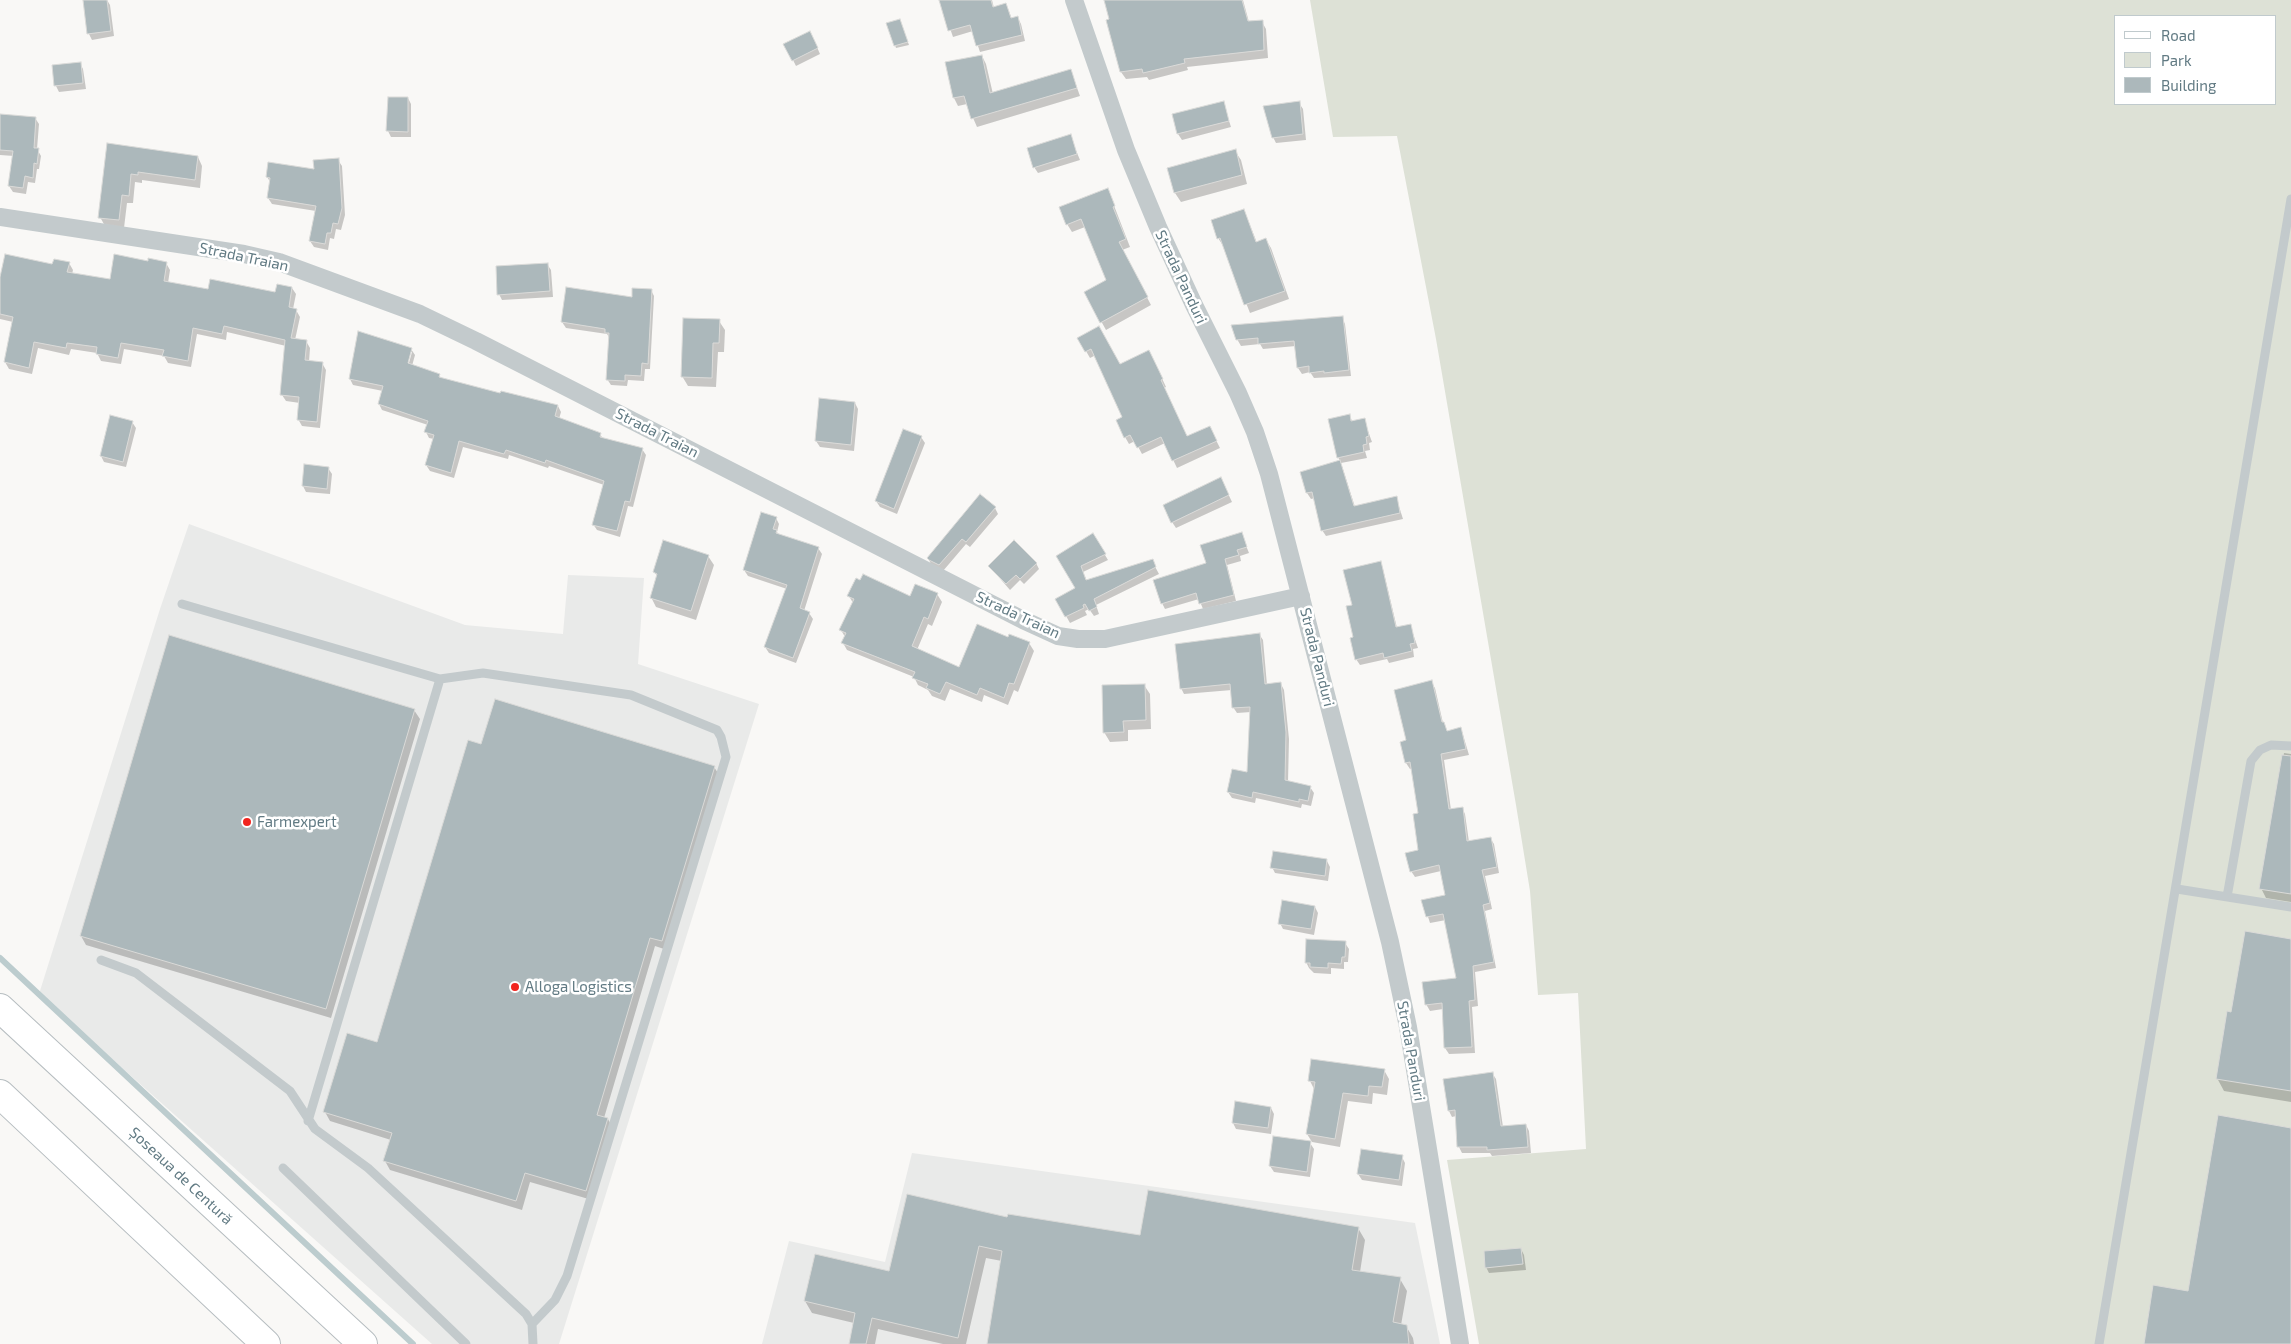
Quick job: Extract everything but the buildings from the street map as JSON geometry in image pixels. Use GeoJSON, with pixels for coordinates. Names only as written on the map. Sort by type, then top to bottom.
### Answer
{"type":"FeatureCollection","features":[{"type":"Feature","properties":{"kind":"main road","name":"Șoseaua de Centură"},"geometry":{"type":"LineString","coordinates":[[0,1008],[364,1344]]}},
{"type":"Feature","properties":{"kind":"main road"},"geometry":{"type":"LineString","coordinates":[[0,1094],[266,1344]]}},
{"type":"Feature","properties":{"kind":"street","name":"Strada Panduri"},"geometry":{"type":"LineString","coordinates":[[1074,0],[1126,150],[1158,227],[1255,432],[1269,474],[1390,942],[1408,1028],[1460,1344]]}},
{"type":"Feature","properties":{"kind":"street","name":"Strada Traian"},"geometry":{"type":"LineString","coordinates":[[0,217],[244,254],[280,262],[420,314],[1058,636],[1078,639],[1105,639],[1301,596]]}},
{"type":"Feature","properties":{"kind":"lane"},"geometry":{"type":"LineString","coordinates":[[2099,1344],[2177,889],[2291,199]]}},
{"type":"Feature","properties":{"kind":"lane"},"geometry":{"type":"LineString","coordinates":[[182,604],[440,679],[483,673],[631,695],[717,730],[726,751],[726,757],[567,1276],[555,1300],[532,1324]]}},
{"type":"Feature","properties":{"kind":"lane"},"geometry":{"type":"LineString","coordinates":[[308,1121],[440,679]]}},
{"type":"Feature","properties":{"kind":"lane"},"geometry":{"type":"LineString","coordinates":[[2227,897],[2251,761],[2260,750],[2270,745],[2291,746]]}},
{"type":"Feature","properties":{"kind":"lane"},"geometry":{"type":"LineString","coordinates":[[2177,889],[2291,907]]}},
{"type":"Feature","properties":{"kind":"lane"},"geometry":{"type":"LineString","coordinates":[[101,960],[136,973],[290,1091],[315,1129],[378,1177],[526,1314],[532,1324],[533,1344]]}},
{"type":"Feature","properties":{"kind":"lane"},"geometry":{"type":"LineString","coordinates":[[283,1168],[466,1344]]}},
{"type":"Feature","properties":{"kind":"shaded area"},"geometry":{"type":"Polygon","coordinates":[[[189,524],[465,625],[563,634],[568,575],[644,578],[638,664],[759,704],[559,1344],[432,1344],[39,994],[160,609],[189,524]]]}},
{"type":"Feature","properties":{"kind":"shaded area"},"geometry":{"type":"Polygon","coordinates":[[[912,1153],[1415,1223],[1440,1344],[762,1344],[789,1241],[885,1262],[912,1153]]]}},
{"type":"Feature","properties":{"kind":"green space"},"geometry":{"type":"Polygon","coordinates":[[[1310,0],[2291,0],[2291,1344],[1479,1344],[1447,1160],[1586,1149],[1578,993],[1538,995],[1530,891],[1516,805],[1436,339],[1397,136],[1333,137],[1310,0]]]}},
{"type":"Feature","properties":{"kind":"waterway"},"geometry":{"type":"LineString","coordinates":[[0,958],[413,1344]]}},
{"type":"Feature","properties":{"kind":"place","name":"Farmexpert"},"geometry":{"type":"Point","coordinates":[247,822]}},
{"type":"Feature","properties":{"kind":"place","name":"Alloga Logistics"},"geometry":{"type":"Point","coordinates":[515,987]}}]}
